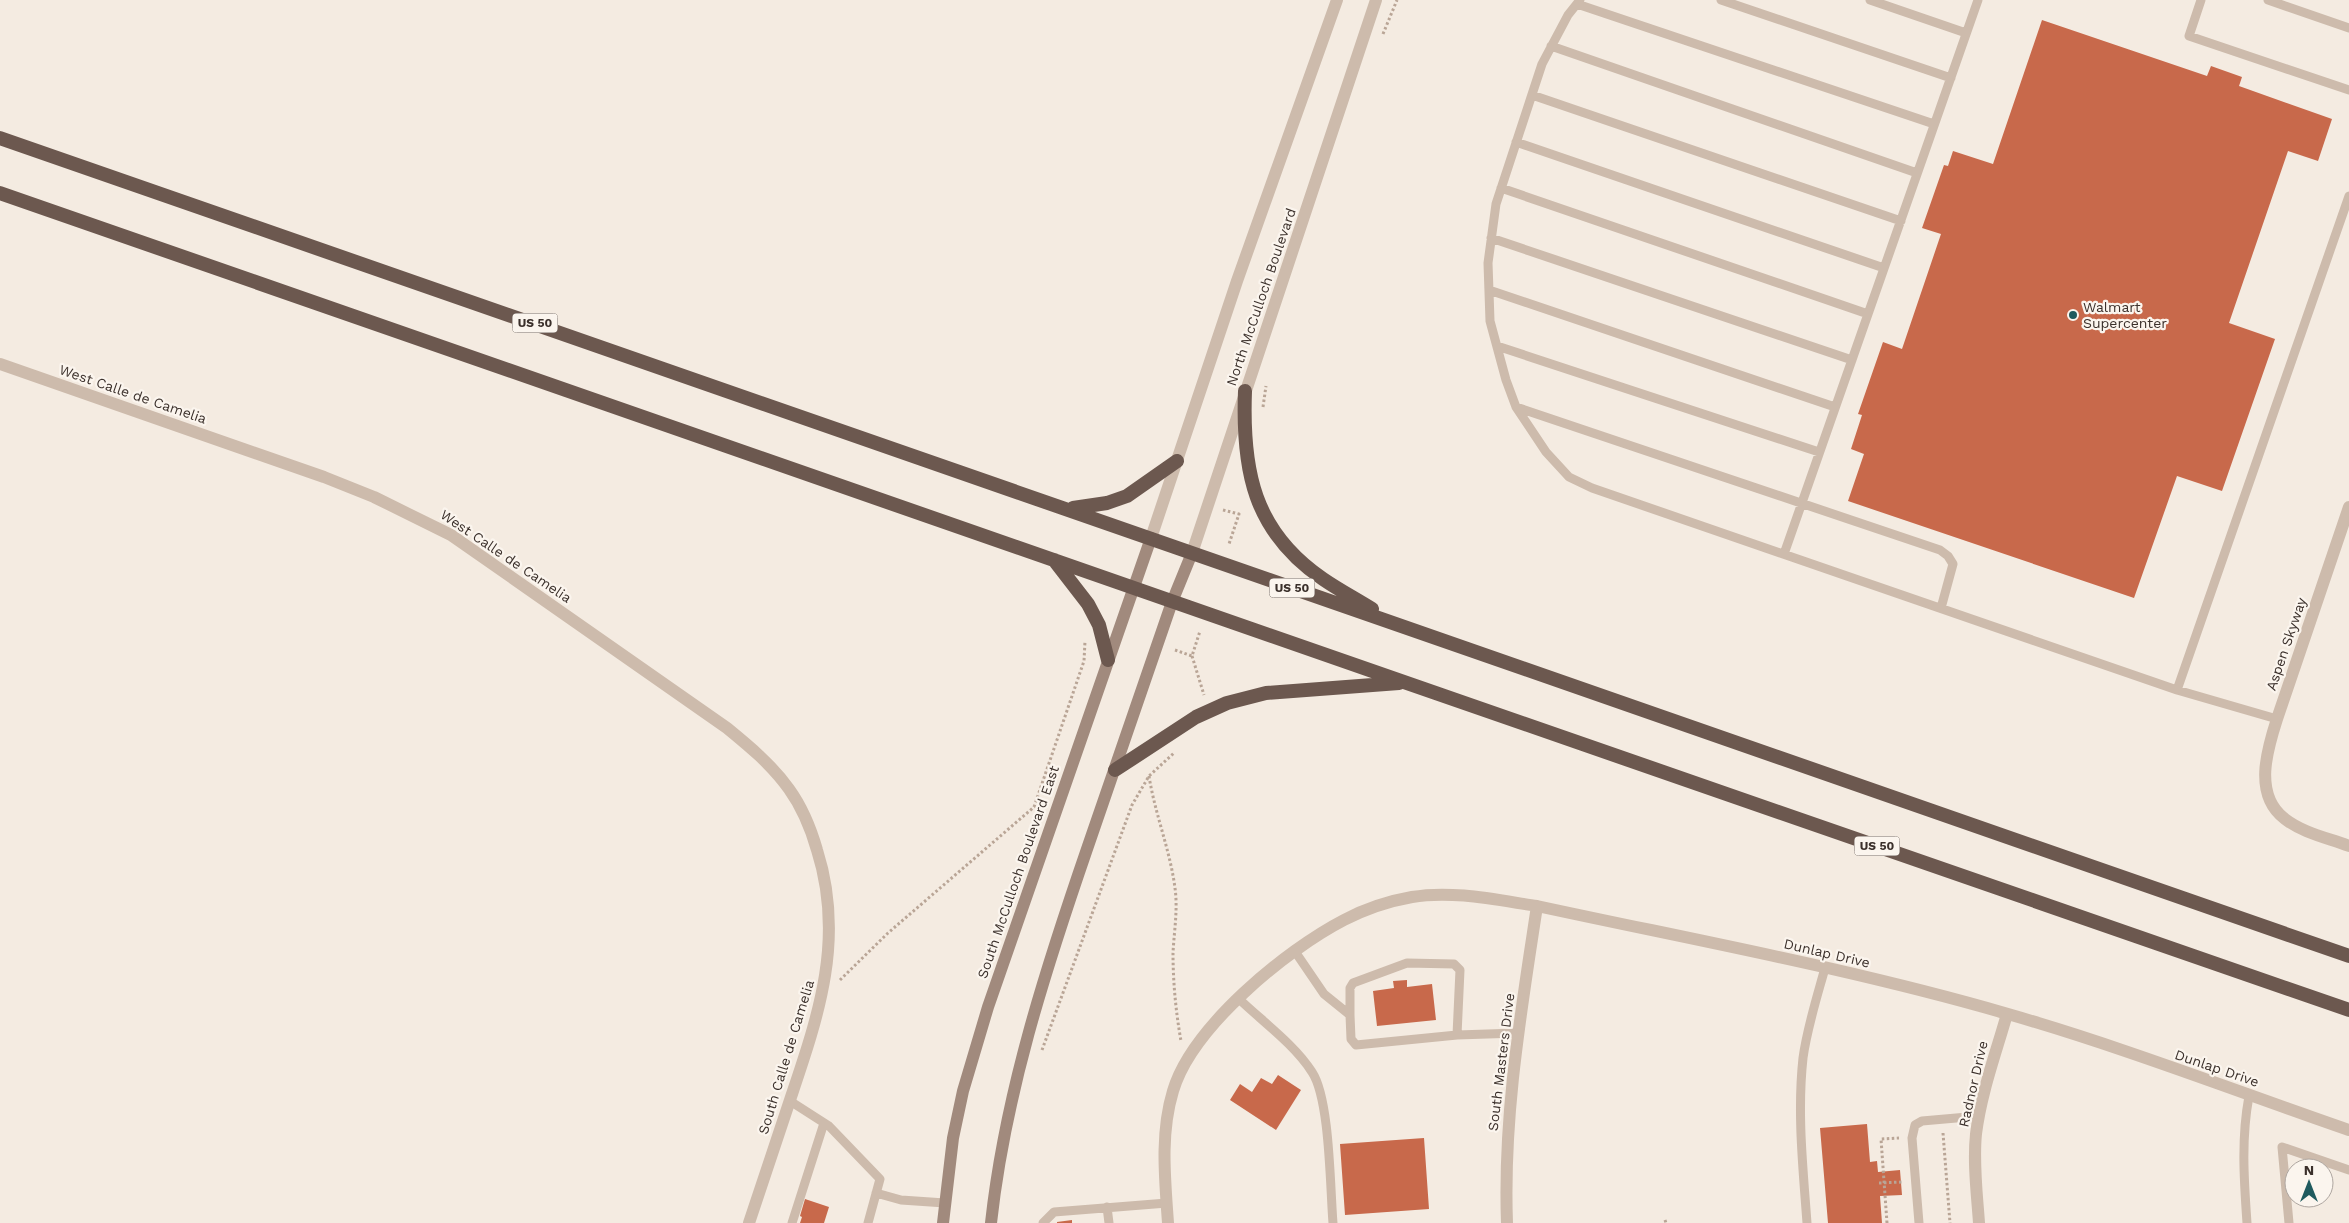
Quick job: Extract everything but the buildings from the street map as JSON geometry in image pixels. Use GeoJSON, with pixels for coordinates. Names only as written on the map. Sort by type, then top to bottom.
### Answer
{"type":"FeatureCollection","features":[{"type":"Feature","properties":{"kind":"highway","name":"US 50"},"geometry":{"type":"LineString","coordinates":[[0,138],[1392,621],[2349,956]]}},
{"type":"Feature","properties":{"kind":"highway","name":"US 50"},"geometry":{"type":"LineString","coordinates":[[0,193],[2349,1010]]}},
{"type":"Feature","properties":{"kind":"highway"},"geometry":{"type":"LineString","coordinates":[[1245,391],[1243,430],[1248,471],[1253,490],[1275,532],[1303,563],[1322,578],[1392,621]]}},
{"type":"Feature","properties":{"kind":"highway"},"geometry":{"type":"LineString","coordinates":[[1070,509],[1108,503],[1126,496],[1177,461]]}},
{"type":"Feature","properties":{"kind":"highway"},"geometry":{"type":"LineString","coordinates":[[1054,560],[1088,604],[1099,625],[1108,660]]}},
{"type":"Feature","properties":{"kind":"highway"},"geometry":{"type":"LineString","coordinates":[[1114,770],[1196,717],[1227,703],[1266,693],[1405,682]]}},
{"type":"Feature","properties":{"kind":"main road","name":"South McCulloch Boulevard East"},"geometry":{"type":"LineString","coordinates":[[943,1223],[953,1138],[963,1090],[985,1014],[1151,538]]}},
{"type":"Feature","properties":{"kind":"main road","name":"North McCulloch Boulevard"},"geometry":{"type":"LineString","coordinates":[[1172,602],[1192,553]]}},
{"type":"Feature","properties":{"kind":"main road"},"geometry":{"type":"LineString","coordinates":[[991,1223],[1007,1121],[1031,1026],[1062,921],[1172,602]]}},
{"type":"Feature","properties":{"kind":"street","name":"North McCulloch Boulevard"},"geometry":{"type":"LineString","coordinates":[[1151,538],[1244,262],[1337,0]]}},
{"type":"Feature","properties":{"kind":"street","name":"North McCulloch Boulevard"},"geometry":{"type":"LineString","coordinates":[[1192,553],[1376,0]]}},
{"type":"Feature","properties":{"kind":"street","name":"West Calle de Camelia"},"geometry":{"type":"LineString","coordinates":[[0,364],[332,481],[390,504],[451,535],[741,739],[776,772],[789,789],[802,811],[813,837]]}},
{"type":"Feature","properties":{"kind":"street","name":"Aspen Skyway"},"geometry":{"type":"LineString","coordinates":[[2349,507],[2268,745],[2264,777],[2267,793],[2274,807],[2284,819],[2304,829],[2349,846]]}},
{"type":"Feature","properties":{"kind":"street","name":"South Calle de Camelia"},"geometry":{"type":"LineString","coordinates":[[749,1223],[790,1101],[820,1002],[829,958],[830,914],[828,892],[813,837]]}},
{"type":"Feature","properties":{"kind":"street","name":"Dunlap Drive"},"geometry":{"type":"LineString","coordinates":[[1168,1223],[1164,1165],[1166,1123],[1173,1090],[1185,1064],[1205,1035],[1239,999],[1294,950],[1345,919],[1381,905],[1412,897],[1451,896],[1536,906],[1825,968],[2007,1014],[2080,1036],[2349,1130]]}},
{"type":"Feature","properties":{"kind":"street","name":"South Masters Drive"},"geometry":{"type":"LineString","coordinates":[[1507,1223],[1507,1135],[1518,1033],[1536,906]]}},
{"type":"Feature","properties":{"kind":"street","name":"Radnor Drive"},"geometry":{"type":"LineString","coordinates":[[1979,1223],[1976,1150],[1980,1116],[2007,1014]]}},
{"type":"Feature","properties":{"kind":"lane"},"geometry":{"type":"LineString","coordinates":[[1721,0],[1950,78]]}},
{"type":"Feature","properties":{"kind":"lane"},"geometry":{"type":"LineString","coordinates":[[1870,0],[1966,33]]}},
{"type":"Feature","properties":{"kind":"lane"},"geometry":{"type":"LineString","coordinates":[[1784,554],[1978,0]]}},
{"type":"Feature","properties":{"kind":"lane"},"geometry":{"type":"LineString","coordinates":[[2201,0],[2189,36],[2349,90]]}},
{"type":"Feature","properties":{"kind":"lane"},"geometry":{"type":"LineString","coordinates":[[2268,0],[2349,28]]}},
{"type":"Feature","properties":{"kind":"lane"},"geometry":{"type":"LineString","coordinates":[[1934,124],[1578,2],[1568,15],[1542,64],[1496,204],[1488,262],[1490,321],[1506,380],[1516,407],[1546,452],[1569,476],[1592,488],[2177,690],[2277,719]]}},
{"type":"Feature","properties":{"kind":"lane"},"geometry":{"type":"LineString","coordinates":[[1551,46],[1917,173]]}},
{"type":"Feature","properties":{"kind":"lane"},"geometry":{"type":"LineString","coordinates":[[1532,95],[1900,221]]}},
{"type":"Feature","properties":{"kind":"lane"},"geometry":{"type":"LineString","coordinates":[[1516,142],[1884,268]]}},
{"type":"Feature","properties":{"kind":"lane"},"geometry":{"type":"LineString","coordinates":[[1501,188],[1868,314]]}},
{"type":"Feature","properties":{"kind":"lane"},"geometry":{"type":"LineString","coordinates":[[2177,690],[2349,196]]}},
{"type":"Feature","properties":{"kind":"lane"},"geometry":{"type":"LineString","coordinates":[[1491,238],[1852,360]]}},
{"type":"Feature","properties":{"kind":"lane"},"geometry":{"type":"LineString","coordinates":[[1489,290],[1835,407]]}},
{"type":"Feature","properties":{"kind":"lane"},"geometry":{"type":"LineString","coordinates":[[1497,346],[1819,452]]}},
{"type":"Feature","properties":{"kind":"lane"},"geometry":{"type":"LineString","coordinates":[[1516,407],[1940,550],[1948,556],[1953,564],[1940,608]]}},
{"type":"Feature","properties":{"kind":"lane"},"geometry":{"type":"LineString","coordinates":[[1294,950],[1324,994],[1350,1015]]}},
{"type":"Feature","properties":{"kind":"lane"},"geometry":{"type":"LineString","coordinates":[[1457,1035],[1460,970],[1454,964],[1407,963],[1353,983],[1350,988],[1351,1039],[1356,1045],[1457,1035],[1518,1033]]}},
{"type":"Feature","properties":{"kind":"lane"},"geometry":{"type":"LineString","coordinates":[[1807,1223],[1800,1111],[1801,1083],[1805,1047],[1825,968]]}},
{"type":"Feature","properties":{"kind":"lane"},"geometry":{"type":"LineString","coordinates":[[1239,999],[1298,1054],[1311,1070],[1318,1084],[1324,1119],[1333,1223]]}},
{"type":"Feature","properties":{"kind":"lane"},"geometry":{"type":"LineString","coordinates":[[2248,1223],[2243,1155],[2245,1117],[2249,1096]]}},
{"type":"Feature","properties":{"kind":"lane"},"geometry":{"type":"LineString","coordinates":[[790,1101],[824,1123],[880,1180],[868,1223]]}},
{"type":"Feature","properties":{"kind":"lane"},"geometry":{"type":"LineString","coordinates":[[1919,1223],[1912,1137],[1915,1125],[1922,1121],[1980,1116]]}},
{"type":"Feature","properties":{"kind":"lane"},"geometry":{"type":"LineString","coordinates":[[792,1223],[824,1123]]}},
{"type":"Feature","properties":{"kind":"lane"},"geometry":{"type":"LineString","coordinates":[[2289,1223],[2282,1147],[2349,1170]]}},
{"type":"Feature","properties":{"kind":"lane"},"geometry":{"type":"LineString","coordinates":[[876,1193],[901,1200],[945,1203]]}},
{"type":"Feature","properties":{"kind":"lane"},"geometry":{"type":"LineString","coordinates":[[1043,1223],[1054,1212],[1167,1203]]}},
{"type":"Feature","properties":{"kind":"lane"},"geometry":{"type":"LineString","coordinates":[[1107,1207],[1108,1223]]}},
{"type":"Feature","properties":{"kind":"path"},"geometry":{"type":"LineString","coordinates":[[1381,40],[1397,0]]}},
{"type":"Feature","properties":{"kind":"path"},"geometry":{"type":"LineString","coordinates":[[1262,412],[1266,382]]}},
{"type":"Feature","properties":{"kind":"path"},"geometry":{"type":"LineString","coordinates":[[1223,510],[1239,514],[1229,544]]}},
{"type":"Feature","properties":{"kind":"path"},"geometry":{"type":"LineString","coordinates":[[1200,631],[1192,656],[1206,701]]}},
{"type":"Feature","properties":{"kind":"path"},"geometry":{"type":"LineString","coordinates":[[820,1002],[853,966],[888,933],[1034,807],[1084,661],[1084,636]]}},
{"type":"Feature","properties":{"kind":"path"},"geometry":{"type":"LineString","coordinates":[[1175,650],[1192,656]]}},
{"type":"Feature","properties":{"kind":"path"},"geometry":{"type":"LineString","coordinates":[[1041,1054],[1132,805],[1149,776],[1176,751]]}},
{"type":"Feature","properties":{"kind":"path"},"geometry":{"type":"LineString","coordinates":[[1149,776],[1152,799],[1175,888],[1176,913],[1173,954],[1176,1014],[1185,1064]]}},
{"type":"Feature","properties":{"kind":"path"},"geometry":{"type":"LineString","coordinates":[[1942,1120],[1950,1223]]}},
{"type":"Feature","properties":{"kind":"path"},"geometry":{"type":"LineString","coordinates":[[1887,1223],[1881,1139],[1912,1137]]}},
{"type":"Feature","properties":{"kind":"path"},"geometry":{"type":"LineString","coordinates":[[1879,1183],[1915,1180]]}},
{"type":"Feature","properties":{"kind":"place","name":"Walmart Supercenter"},"geometry":{"type":"Point","coordinates":[2073,315]}}]}
